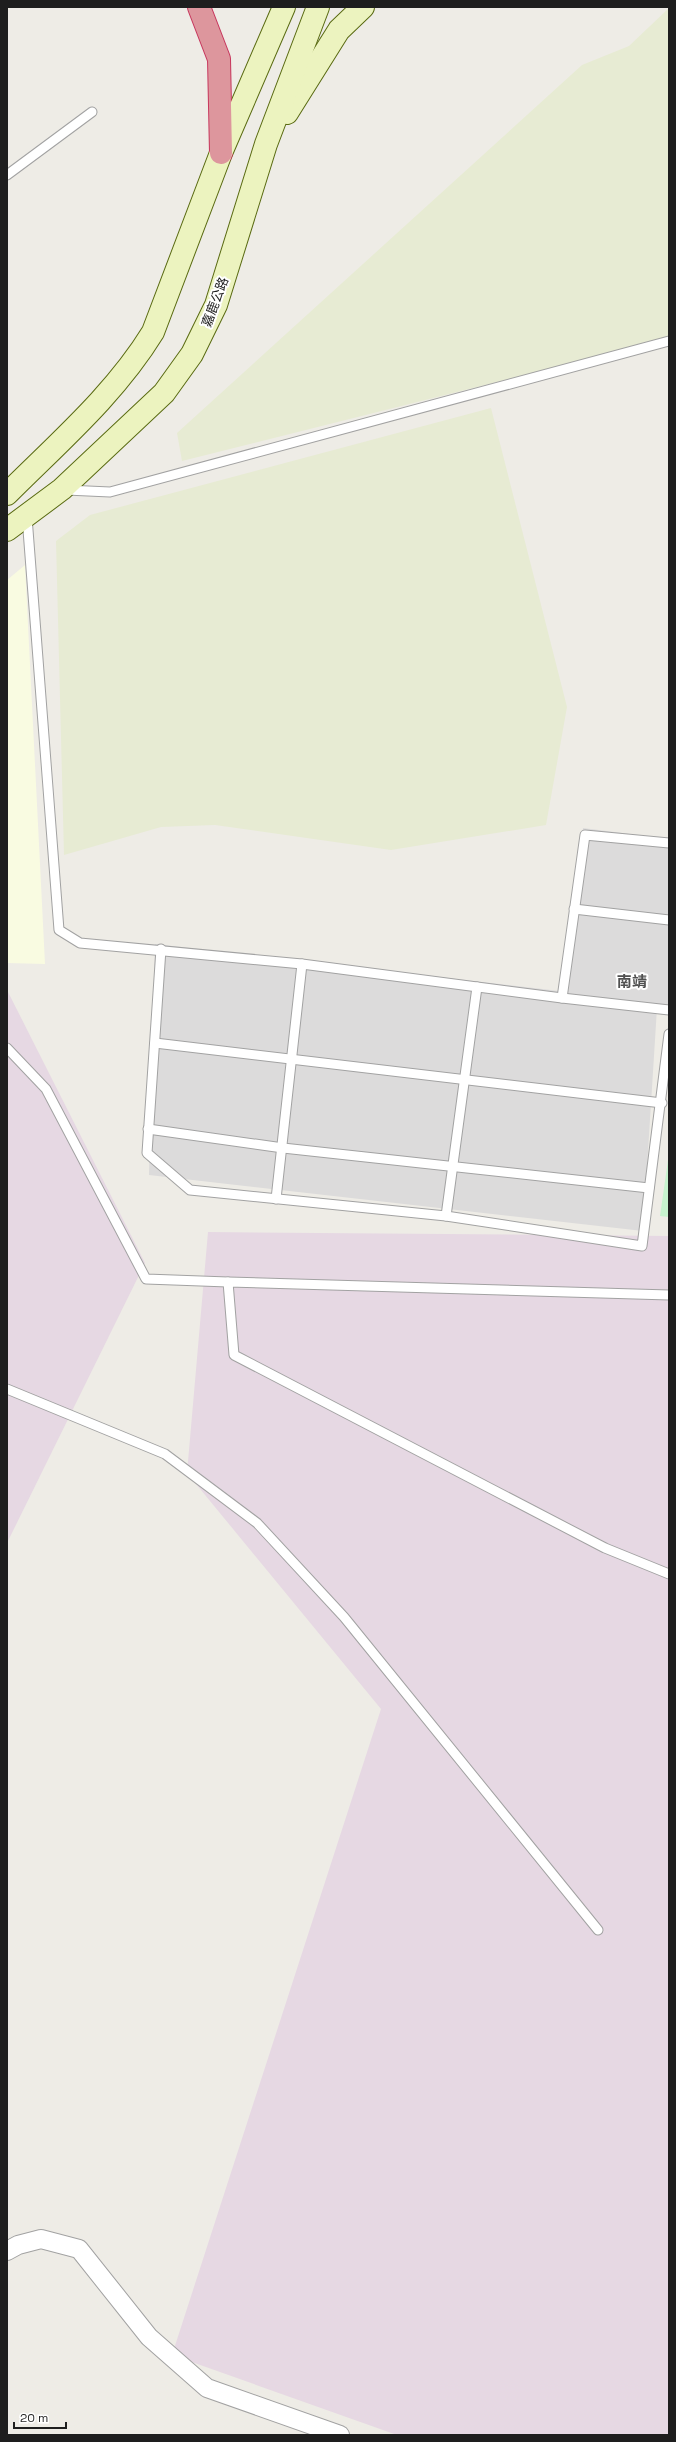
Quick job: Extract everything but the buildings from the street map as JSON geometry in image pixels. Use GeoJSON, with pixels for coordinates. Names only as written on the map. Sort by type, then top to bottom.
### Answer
{"type":"FeatureCollection","features":[{"type":"Feature","properties":{"kind":"highway"},"geometry":{"type":"LineString","coordinates":[[199,7],[219,59],[221,153]]}},
{"type":"Feature","properties":{"kind":"main road"},"geometry":{"type":"LineString","coordinates":[[7,494],[105,397],[138,358],[153,332],[221,153],[284,7]]}},
{"type":"Feature","properties":{"kind":"main road","name":"嘉鹿公路"},"geometry":{"type":"LineString","coordinates":[[7,530],[62,489],[164,393],[192,354],[216,305],[266,144],[318,7]]}},
{"type":"Feature","properties":{"kind":"main road"},"geometry":{"type":"LineString","coordinates":[[266,144],[296,101],[339,30],[363,7]]}},
{"type":"Feature","properties":{"kind":"street"},"geometry":{"type":"LineString","coordinates":[[7,2251],[18,2245],[41,2239],[79,2249],[149,2337],[207,2388],[340,2435]]}},
{"type":"Feature","properties":{"kind":"lane"},"geometry":{"type":"LineString","coordinates":[[7,175],[92,112]]}},
{"type":"Feature","properties":{"kind":"lane"},"geometry":{"type":"LineString","coordinates":[[62,489],[110,492],[669,341]]}},
{"type":"Feature","properties":{"kind":"lane"},"geometry":{"type":"LineString","coordinates":[[27,516],[58,930],[80,943],[148,950],[161,949],[302,964],[562,998],[669,1010]]}},
{"type":"Feature","properties":{"kind":"lane"},"geometry":{"type":"LineString","coordinates":[[562,998],[585,835],[669,843]]}},
{"type":"Feature","properties":{"kind":"lane"},"geometry":{"type":"LineString","coordinates":[[574,909],[669,920]]}},
{"type":"Feature","properties":{"kind":"lane"},"geometry":{"type":"LineString","coordinates":[[161,949],[147,1153],[190,1190],[446,1216],[642,1246],[662,1103],[669,1034]]}},
{"type":"Feature","properties":{"kind":"lane"},"geometry":{"type":"LineString","coordinates":[[276,1199],[293,1058],[302,964]]}},
{"type":"Feature","properties":{"kind":"lane"},"geometry":{"type":"LineString","coordinates":[[446,1216],[478,987]]}},
{"type":"Feature","properties":{"kind":"lane"},"geometry":{"type":"LineString","coordinates":[[155,1043],[293,1058],[662,1103]]}},
{"type":"Feature","properties":{"kind":"lane"},"geometry":{"type":"LineString","coordinates":[[7,1048],[46,1089],[146,1279],[669,1295]]}},
{"type":"Feature","properties":{"kind":"lane"},"geometry":{"type":"LineString","coordinates":[[148,1129],[283,1148],[649,1188]]}},
{"type":"Feature","properties":{"kind":"lane"},"geometry":{"type":"LineString","coordinates":[[228,1282],[234,1355],[605,1548],[669,1574]]}},
{"type":"Feature","properties":{"kind":"lane"},"geometry":{"type":"LineString","coordinates":[[7,1388],[165,1454],[257,1523],[344,1617],[598,1930]]}},
{"type":"Feature","properties":{"kind":"shaded area"},"geometry":{"type":"Polygon","coordinates":[[[669,8],[669,339],[182,461],[177,433],[582,65],[629,46],[669,8]]]}},
{"type":"Feature","properties":{"kind":"shaded area"},"geometry":{"type":"Polygon","coordinates":[[[491,408],[567,707],[546,825],[391,850],[215,825],[161,827],[64,855],[56,541],[90,515],[491,408]]]}},
{"type":"Feature","properties":{"kind":"shaded area"},"geometry":{"type":"Polygon","coordinates":[[[25,565],[45,964],[7,963],[7,580],[25,565]]]}},
{"type":"Feature","properties":{"kind":"shaded area"},"geometry":{"type":"Polygon","coordinates":[[[583,828],[669,839],[669,1008],[657,1008],[643,1231],[149,1175],[155,944],[568,992],[583,828]]]}},
{"type":"Feature","properties":{"kind":"shaded area"},"geometry":{"type":"Polygon","coordinates":[[[7,990],[145,1263],[7,1543],[7,990]]]}},
{"type":"Feature","properties":{"kind":"shaded area"},"geometry":{"type":"Polygon","coordinates":[[[208,1232],[669,1236],[669,2435],[397,2435],[172,2355],[381,1709],[187,1473],[208,1232]]]}},
{"type":"Feature","properties":{"kind":"green space"},"geometry":{"type":"Polygon","coordinates":[[[669,1153],[669,1217],[660,1216],[669,1153]]]}},
{"type":"Feature","properties":{"kind":"district","name":"南靖"},"geometry":{"type":"Point","coordinates":[632,981]}}]}
